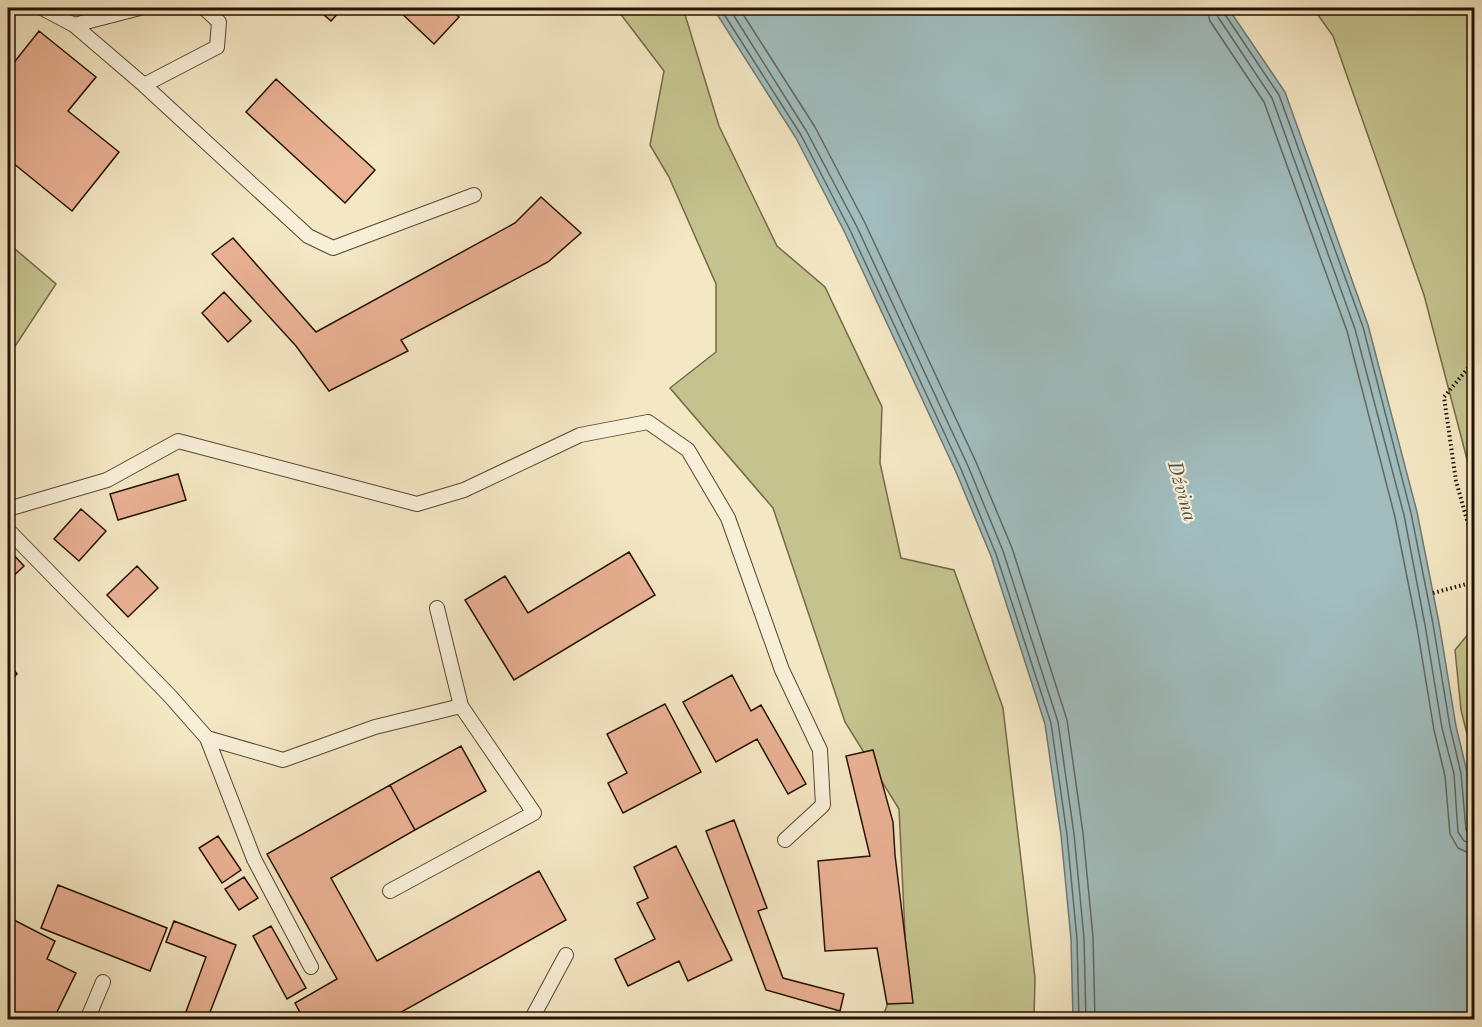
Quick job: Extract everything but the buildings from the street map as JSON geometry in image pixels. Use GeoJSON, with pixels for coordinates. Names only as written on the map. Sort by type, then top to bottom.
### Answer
{"type":"FeatureCollection","features":[{"type":"Feature","properties":{"kind":"lane"},"geometry":{"type":"LineString","coordinates":[[42,8],[74,25],[144,85],[308,236],[333,248],[474,195]]}},
{"type":"Feature","properties":{"kind":"lane"},"geometry":{"type":"LineString","coordinates":[[74,25],[140,8]]}},
{"type":"Feature","properties":{"kind":"lane"},"geometry":{"type":"LineString","coordinates":[[144,85],[217,47],[219,22],[204,8]]}},
{"type":"Feature","properties":{"kind":"lane"},"geometry":{"type":"LineString","coordinates":[[8,509],[107,480],[178,441],[417,504],[464,490],[580,435],[648,422],[688,450],[728,518],[782,670],[820,750],[823,805],[785,840]]}},
{"type":"Feature","properties":{"kind":"lane"},"geometry":{"type":"LineString","coordinates":[[8,530],[170,696],[207,738],[254,859],[311,968]]}},
{"type":"Feature","properties":{"kind":"lane"},"geometry":{"type":"LineString","coordinates":[[390,891],[534,813],[461,706],[437,608]]}},
{"type":"Feature","properties":{"kind":"lane"},"geometry":{"type":"LineString","coordinates":[[207,738],[283,760],[375,727],[461,706]]}},
{"type":"Feature","properties":{"kind":"lane"},"geometry":{"type":"LineString","coordinates":[[531,1020],[566,955]]}},
{"type":"Feature","properties":{"kind":"lane"},"geometry":{"type":"LineString","coordinates":[[87,1020],[103,982]]}},
{"type":"Feature","properties":{"kind":"path"},"geometry":{"type":"LineString","coordinates":[[1474,361],[1444,397],[1456,481],[1474,545]]}},
{"type":"Feature","properties":{"kind":"path"},"geometry":{"type":"LineString","coordinates":[[1433,593],[1474,582]]}},
{"type":"Feature","properties":{"kind":"shaded area"},"geometry":{"type":"Polygon","coordinates":[[[616,8],[683,8],[719,126],[777,246],[825,287],[882,407],[880,463],[901,558],[954,570],[1003,708],[1035,978],[1034,1019],[882,1019],[906,954],[899,809],[845,722],[773,508],[670,388],[716,352],[716,284],[669,177],[650,145],[664,71],[616,8]]]}},
{"type":"Feature","properties":{"kind":"shaded area"},"geometry":{"type":"Polygon","coordinates":[[[1313,8],[1474,8],[1474,486],[1424,295],[1333,36],[1313,8]]]}},
{"type":"Feature","properties":{"kind":"shaded area"},"geometry":{"type":"Polygon","coordinates":[[[8,243],[56,284],[8,357],[8,243]]]}},
{"type":"Feature","properties":{"kind":"shaded area"},"geometry":{"type":"Polygon","coordinates":[[[1474,627],[1474,762],[1461,710],[1455,650],[1474,627]]]}},
{"type":"Feature","properties":{"kind":"water","name":"Dźvina"},"geometry":{"type":"Polygon","coordinates":[[[713,8],[1228,8],[1285,92],[1368,325],[1417,512],[1456,726],[1467,772],[1474,871],[1474,1019],[1073,1019],[1071,939],[1061,835],[1045,724],[991,556],[956,472],[845,233],[796,138],[713,8]]]}}]}
